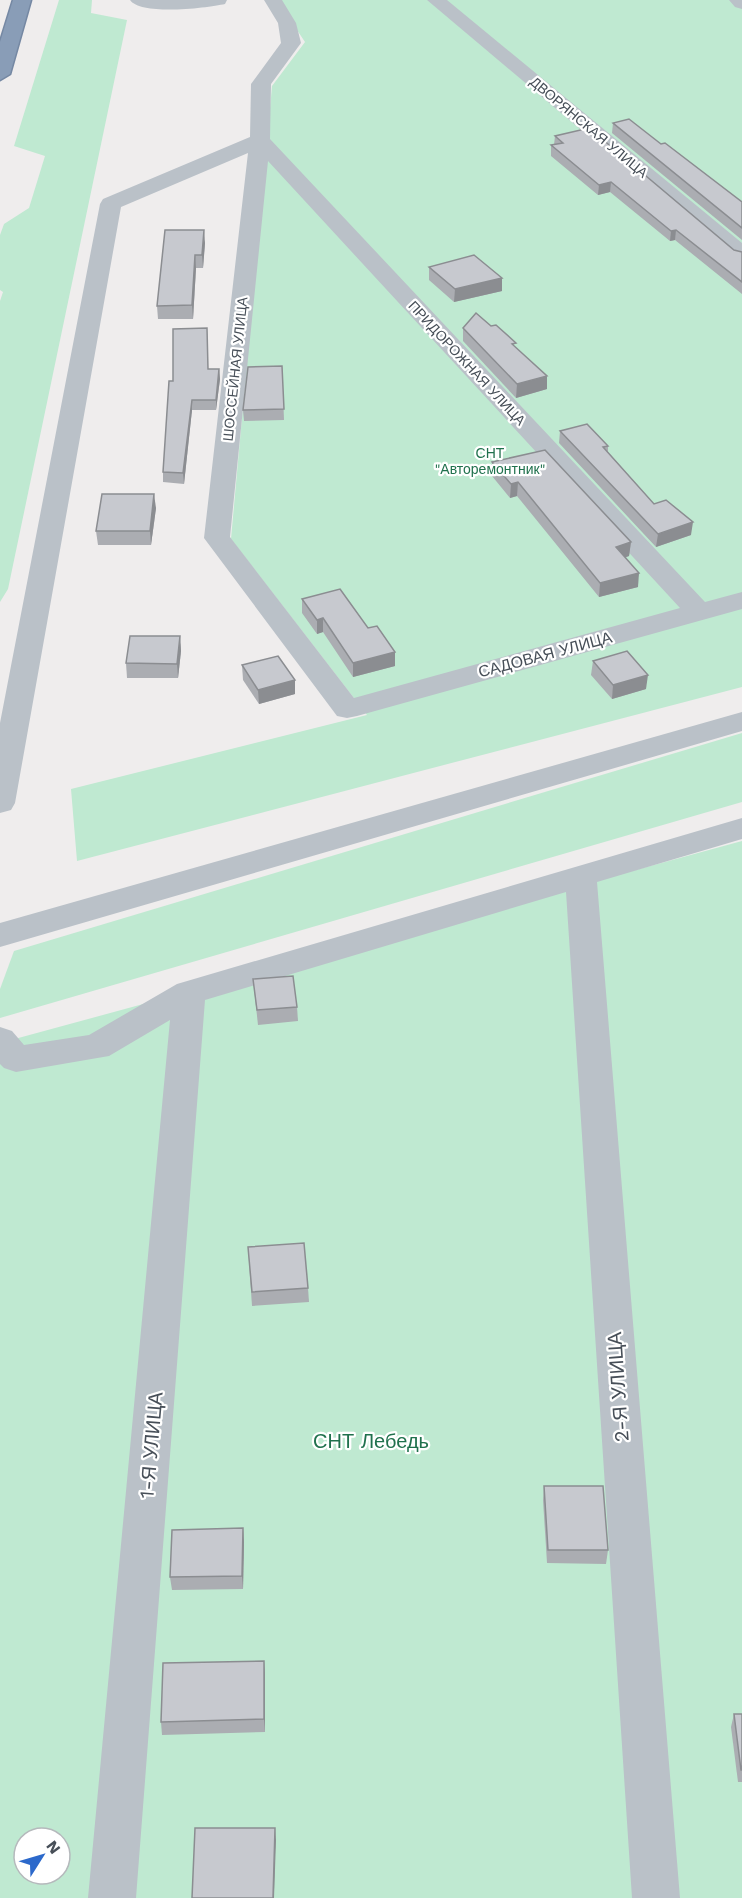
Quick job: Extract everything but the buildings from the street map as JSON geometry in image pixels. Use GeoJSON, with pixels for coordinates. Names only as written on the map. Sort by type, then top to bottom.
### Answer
{"type":"FeatureCollection","features":[{"type":"Feature","properties":{"kind":"highway"},"geometry":{"type":"LineString","coordinates":[[0,74],[22,0]]}},
{"type":"Feature","properties":{"kind":"street"},"geometry":{"type":"LineString","coordinates":[[139,0],[187,5],[218,0]]}},
{"type":"Feature","properties":{"kind":"street","name":"ШОССЕЙНАЯ УЛИЦА"},"geometry":{"type":"LineString","coordinates":[[273,0],[287,23],[291,43],[261,84],[260,140],[217,538],[347,709]]}},
{"type":"Feature","properties":{"kind":"street","name":"ДВОРЯНСКАЯ УЛИЦА"},"geometry":{"type":"LineString","coordinates":[[436,0],[742,254]]}},
{"type":"Feature","properties":{"kind":"street"},"geometry":{"type":"LineString","coordinates":[[738,0],[742,3]]}},
{"type":"Feature","properties":{"kind":"street"},"geometry":{"type":"LineString","coordinates":[[0,803],[111,204],[260,140]]}},
{"type":"Feature","properties":{"kind":"street","name":"ПРИДОРОЖНАЯ УЛИЦА"},"geometry":{"type":"LineString","coordinates":[[260,140],[699,612]]}},
{"type":"Feature","properties":{"kind":"street","name":"САДОВАЯ УЛИЦА"},"geometry":{"type":"LineString","coordinates":[[347,709],[742,600]]}},
{"type":"Feature","properties":{"kind":"street"},"geometry":{"type":"LineString","coordinates":[[0,935],[742,721]]}},
{"type":"Feature","properties":{"kind":"street"},"geometry":{"type":"LineString","coordinates":[[0,1041],[16,1059],[97,1047],[189,993],[742,828]]}},
{"type":"Feature","properties":{"kind":"street","name":"2-Я УЛИЦА"},"geometry":{"type":"LineString","coordinates":[[581,876],[656,1898]]}},
{"type":"Feature","properties":{"kind":"street","name":"1-Я УЛИЦА"},"geometry":{"type":"LineString","coordinates":[[112,1898],[189,993]]}},
{"type":"Feature","properties":{"kind":"green space"},"geometry":{"type":"Polygon","coordinates":[[[59,0],[92,0],[91,13],[127,20],[8,589],[0,602],[0,301],[3,292],[0,290],[0,235],[4,224],[29,208],[45,156],[14,146],[59,0]]]}},
{"type":"Feature","properties":{"kind":"green space","name":"СНТ \"Авторемонтник\""},"geometry":{"type":"Polygon","coordinates":[[[277,0],[742,0],[742,687],[77,861],[71,789],[367,715],[231,539],[272,86],[305,42],[277,0]]]}},
{"type":"Feature","properties":{"kind":"green space"},"geometry":{"type":"Polygon","coordinates":[[[742,733],[742,802],[0,1018],[0,989],[14,951],[742,733]]]}},
{"type":"Feature","properties":{"kind":"green space","name":"СНТ Лебедь"},"geometry":{"type":"Polygon","coordinates":[[[742,841],[742,1898],[0,1898],[0,1043],[742,841]]]}}]}
